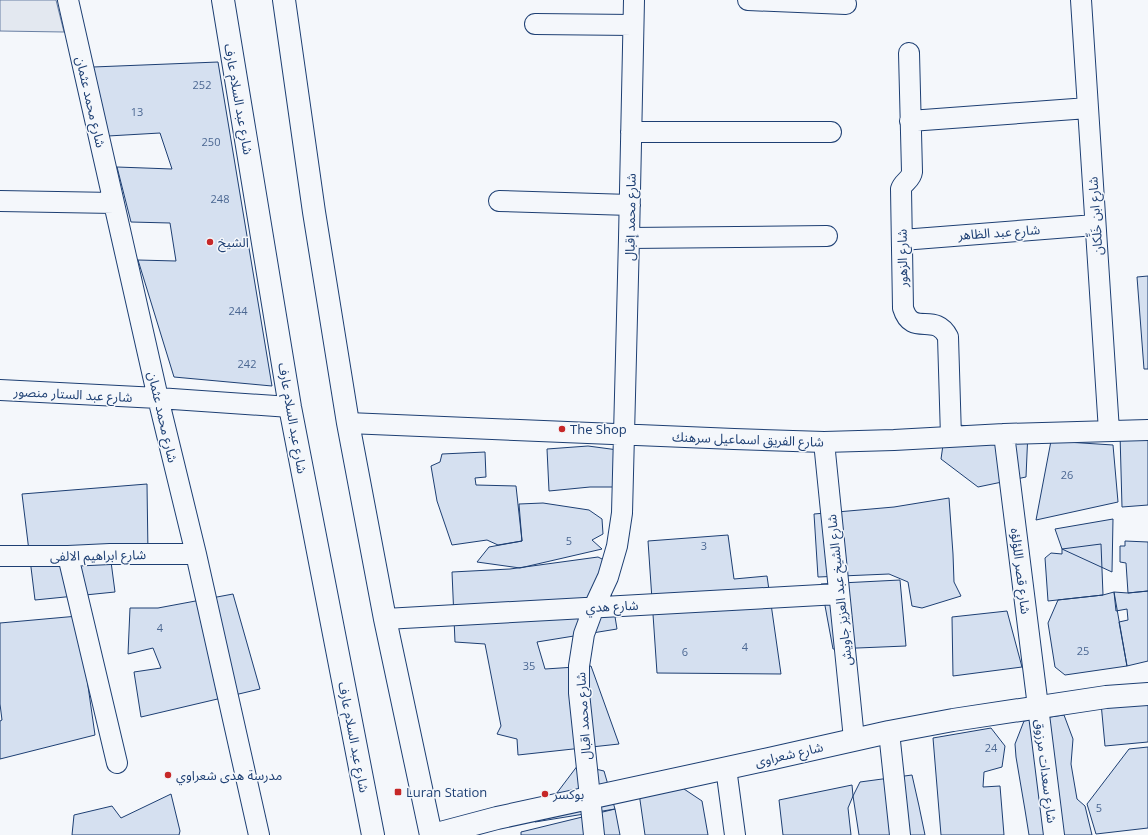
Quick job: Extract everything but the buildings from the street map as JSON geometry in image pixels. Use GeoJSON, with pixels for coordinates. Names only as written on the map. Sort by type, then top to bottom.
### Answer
{"type":"FeatureCollection","features":[{"type":"Feature","properties":{"kind":"street","name":"شارع محمد عثمان"},"geometry":{"type":"LineString","coordinates":[[68,0],[158,398],[196,554],[259,835]]}},
{"type":"Feature","properties":{"kind":"street","name":"شارع عبد السلام عارف"},"geometry":{"type":"LineString","coordinates":[[223,0],[290,407],[373,835]]}},
{"type":"Feature","properties":{"kind":"street"},"geometry":{"type":"LineString","coordinates":[[284,0],[314,212],[348,423],[385,619],[432,835]]}},
{"type":"Feature","properties":{"kind":"street","name":"شارع محمد إقبال"},"geometry":{"type":"LineString","coordinates":[[624,435],[634,0]]}},
{"type":"Feature","properties":{"kind":"street"},"geometry":{"type":"LineString","coordinates":[[748,0],[846,4]]}},
{"type":"Feature","properties":{"kind":"street","name":"شارع ابن خَلِّكان"},"geometry":{"type":"LineString","coordinates":[[1081,0],[1109,431]]}},
{"type":"Feature","properties":{"kind":"street"},"geometry":{"type":"LineString","coordinates":[[535,24],[633,25]]}},
{"type":"Feature","properties":{"kind":"street","name":"شارع الزهور"},"geometry":{"type":"LineString","coordinates":[[909,53],[912,172],[910,178],[903,184],[901,189],[903,308],[908,319],[913,322],[919,324],[936,325],[946,331],[948,337],[951,437]]}},
{"type":"Feature","properties":{"kind":"street"},"geometry":{"type":"LineString","coordinates":[[910,121],[1088,108]]}},
{"type":"Feature","properties":{"kind":"street"},"geometry":{"type":"LineString","coordinates":[[631,132],[831,132]]}},
{"type":"Feature","properties":{"kind":"street"},"geometry":{"type":"LineString","coordinates":[[0,201],[114,203]]}},
{"type":"Feature","properties":{"kind":"street"},"geometry":{"type":"LineString","coordinates":[[499,201],[630,205]]}},
{"type":"Feature","properties":{"kind":"street","name":"شارع عبد الظاهر"},"geometry":{"type":"LineString","coordinates":[[902,240],[1095,225]]}},
{"type":"Feature","properties":{"kind":"street"},"geometry":{"type":"LineString","coordinates":[[629,238],[827,236]]}},
{"type":"Feature","properties":{"kind":"street","name":"شارع عبد الستار منصور"},"geometry":{"type":"LineString","coordinates":[[0,390],[158,398],[290,407]]}},
{"type":"Feature","properties":{"kind":"street","name":"شارع الفريق اسماعيل سرهنك"},"geometry":{"type":"LineString","coordinates":[[348,423],[824,442],[1004,434],[1148,430]]}},
{"type":"Feature","properties":{"kind":"street","name":"شارع قصر اللؤلؤه"},"geometry":{"type":"LineString","coordinates":[[1004,434],[1038,707]]}},
{"type":"Feature","properties":{"kind":"street","name":"شارع محمد اقبال"},"geometry":{"type":"LineString","coordinates":[[594,835],[579,693],[579,666],[584,634],[594,607],[608,577],[617,546],[622,513],[624,435]]}},
{"type":"Feature","properties":{"kind":"street","name":"شارع الشيخ عبد العزيز جاويش"},"geometry":{"type":"LineString","coordinates":[[824,442],[854,739]]}},
{"type":"Feature","properties":{"kind":"street","name":"شارع ابراهيم الالفى"},"geometry":{"type":"LineString","coordinates":[[0,556],[196,554]]}},
{"type":"Feature","properties":{"kind":"street"},"geometry":{"type":"LineString","coordinates":[[68,556],[117,763]]}},
{"type":"Feature","properties":{"kind":"street","name":"شارع هدي"},"geometry":{"type":"LineString","coordinates":[[385,619],[839,594]]}},
{"type":"Feature","properties":{"kind":"street","name":"شارع شعراوى"},"geometry":{"type":"LineString","coordinates":[[432,835],[490,820],[889,732],[952,720],[1106,697],[1148,694]]}},
{"type":"Feature","properties":{"kind":"street","name":"شارع سعدات مرزوق"},"geometry":{"type":"LineString","coordinates":[[1038,707],[1054,835]]}},
{"type":"Feature","properties":{"kind":"street"},"geometry":{"type":"LineString","coordinates":[[889,732],[900,835]]}},
{"type":"Feature","properties":{"kind":"street"},"geometry":{"type":"LineString","coordinates":[[726,768],[735,835]]}},
{"type":"Feature","properties":{"kind":"shaded area"},"geometry":{"type":"Polygon","coordinates":[[[0,0],[56,0],[64,32],[0,31],[0,0]]]}},
{"type":"Feature","properties":{"kind":"place","name":"الشيخ"},"geometry":{"type":"Point","coordinates":[210,242]}},
{"type":"Feature","properties":{"kind":"place","name":"The Shop"},"geometry":{"type":"Point","coordinates":[562,429]}},
{"type":"Feature","properties":{"kind":"place","name":"مدرسة هدى شعراوي"},"geometry":{"type":"Point","coordinates":[168,775]}},
{"type":"Feature","properties":{"kind":"place","name":"Luran Station"},"geometry":{"type":"Point","coordinates":[398,792]}},
{"type":"Feature","properties":{"kind":"place","name":"بوكسر"},"geometry":{"type":"Point","coordinates":[545,794]}}]}
